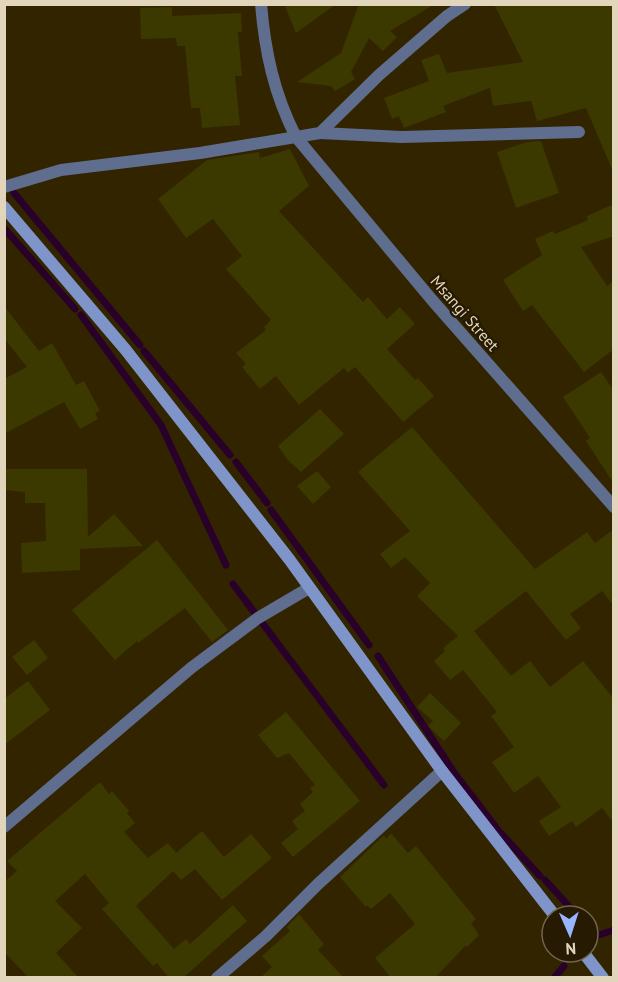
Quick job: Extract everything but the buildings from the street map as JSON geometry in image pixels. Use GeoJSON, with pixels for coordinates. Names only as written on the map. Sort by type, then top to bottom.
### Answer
{"type":"FeatureCollection","features":[{"type":"Feature","properties":{"kind":"main road"},"geometry":{"type":"LineString","coordinates":[[4,207],[125,350],[309,588],[442,771],[546,904]]}},
{"type":"Feature","properties":{"kind":"main road"},"geometry":{"type":"LineString","coordinates":[[592,964],[603,978]]}},
{"type":"Feature","properties":{"kind":"street","name":"Msangi Street"},"geometry":{"type":"LineString","coordinates":[[261,4],[272,76],[282,109],[296,137],[432,300],[614,507]]}},
{"type":"Feature","properties":{"kind":"street"},"geometry":{"type":"LineString","coordinates":[[320,133],[379,75],[447,16],[465,4]]}},
{"type":"Feature","properties":{"kind":"street"},"geometry":{"type":"LineString","coordinates":[[4,187],[61,170],[200,153],[320,133],[402,137],[579,132]]}},
{"type":"Feature","properties":{"kind":"street"},"geometry":{"type":"LineString","coordinates":[[4,827],[191,669],[258,618],[309,588]]}},
{"type":"Feature","properties":{"kind":"street"},"geometry":{"type":"LineString","coordinates":[[217,978],[266,936],[318,884],[442,771]]}},
{"type":"Feature","properties":{"kind":"waterway"},"geometry":{"type":"LineString","coordinates":[[14,193],[140,345]]}},
{"type":"Feature","properties":{"kind":"waterway"},"geometry":{"type":"LineString","coordinates":[[4,228],[75,309]]}},
{"type":"Feature","properties":{"kind":"waterway"},"geometry":{"type":"LineString","coordinates":[[81,315],[161,425],[226,565]]}},
{"type":"Feature","properties":{"kind":"waterway"},"geometry":{"type":"LineString","coordinates":[[144,351],[230,455]]}},
{"type":"Feature","properties":{"kind":"waterway"},"geometry":{"type":"LineString","coordinates":[[236,462],[267,503]]}},
{"type":"Feature","properties":{"kind":"waterway"},"geometry":{"type":"LineString","coordinates":[[271,510],[369,645]]}},
{"type":"Feature","properties":{"kind":"waterway"},"geometry":{"type":"LineString","coordinates":[[233,584],[384,785]]}},
{"type":"Feature","properties":{"kind":"waterway"},"geometry":{"type":"LineString","coordinates":[[378,656],[455,774],[498,830],[540,876]]}},
{"type":"Feature","properties":{"kind":"waterway"},"geometry":{"type":"LineString","coordinates":[[545,880],[567,904]]}},
{"type":"Feature","properties":{"kind":"waterway"},"geometry":{"type":"LineString","coordinates":[[600,935],[614,930]]}},
{"type":"Feature","properties":{"kind":"waterway"},"geometry":{"type":"LineString","coordinates":[[554,978],[564,966]]}}]}
